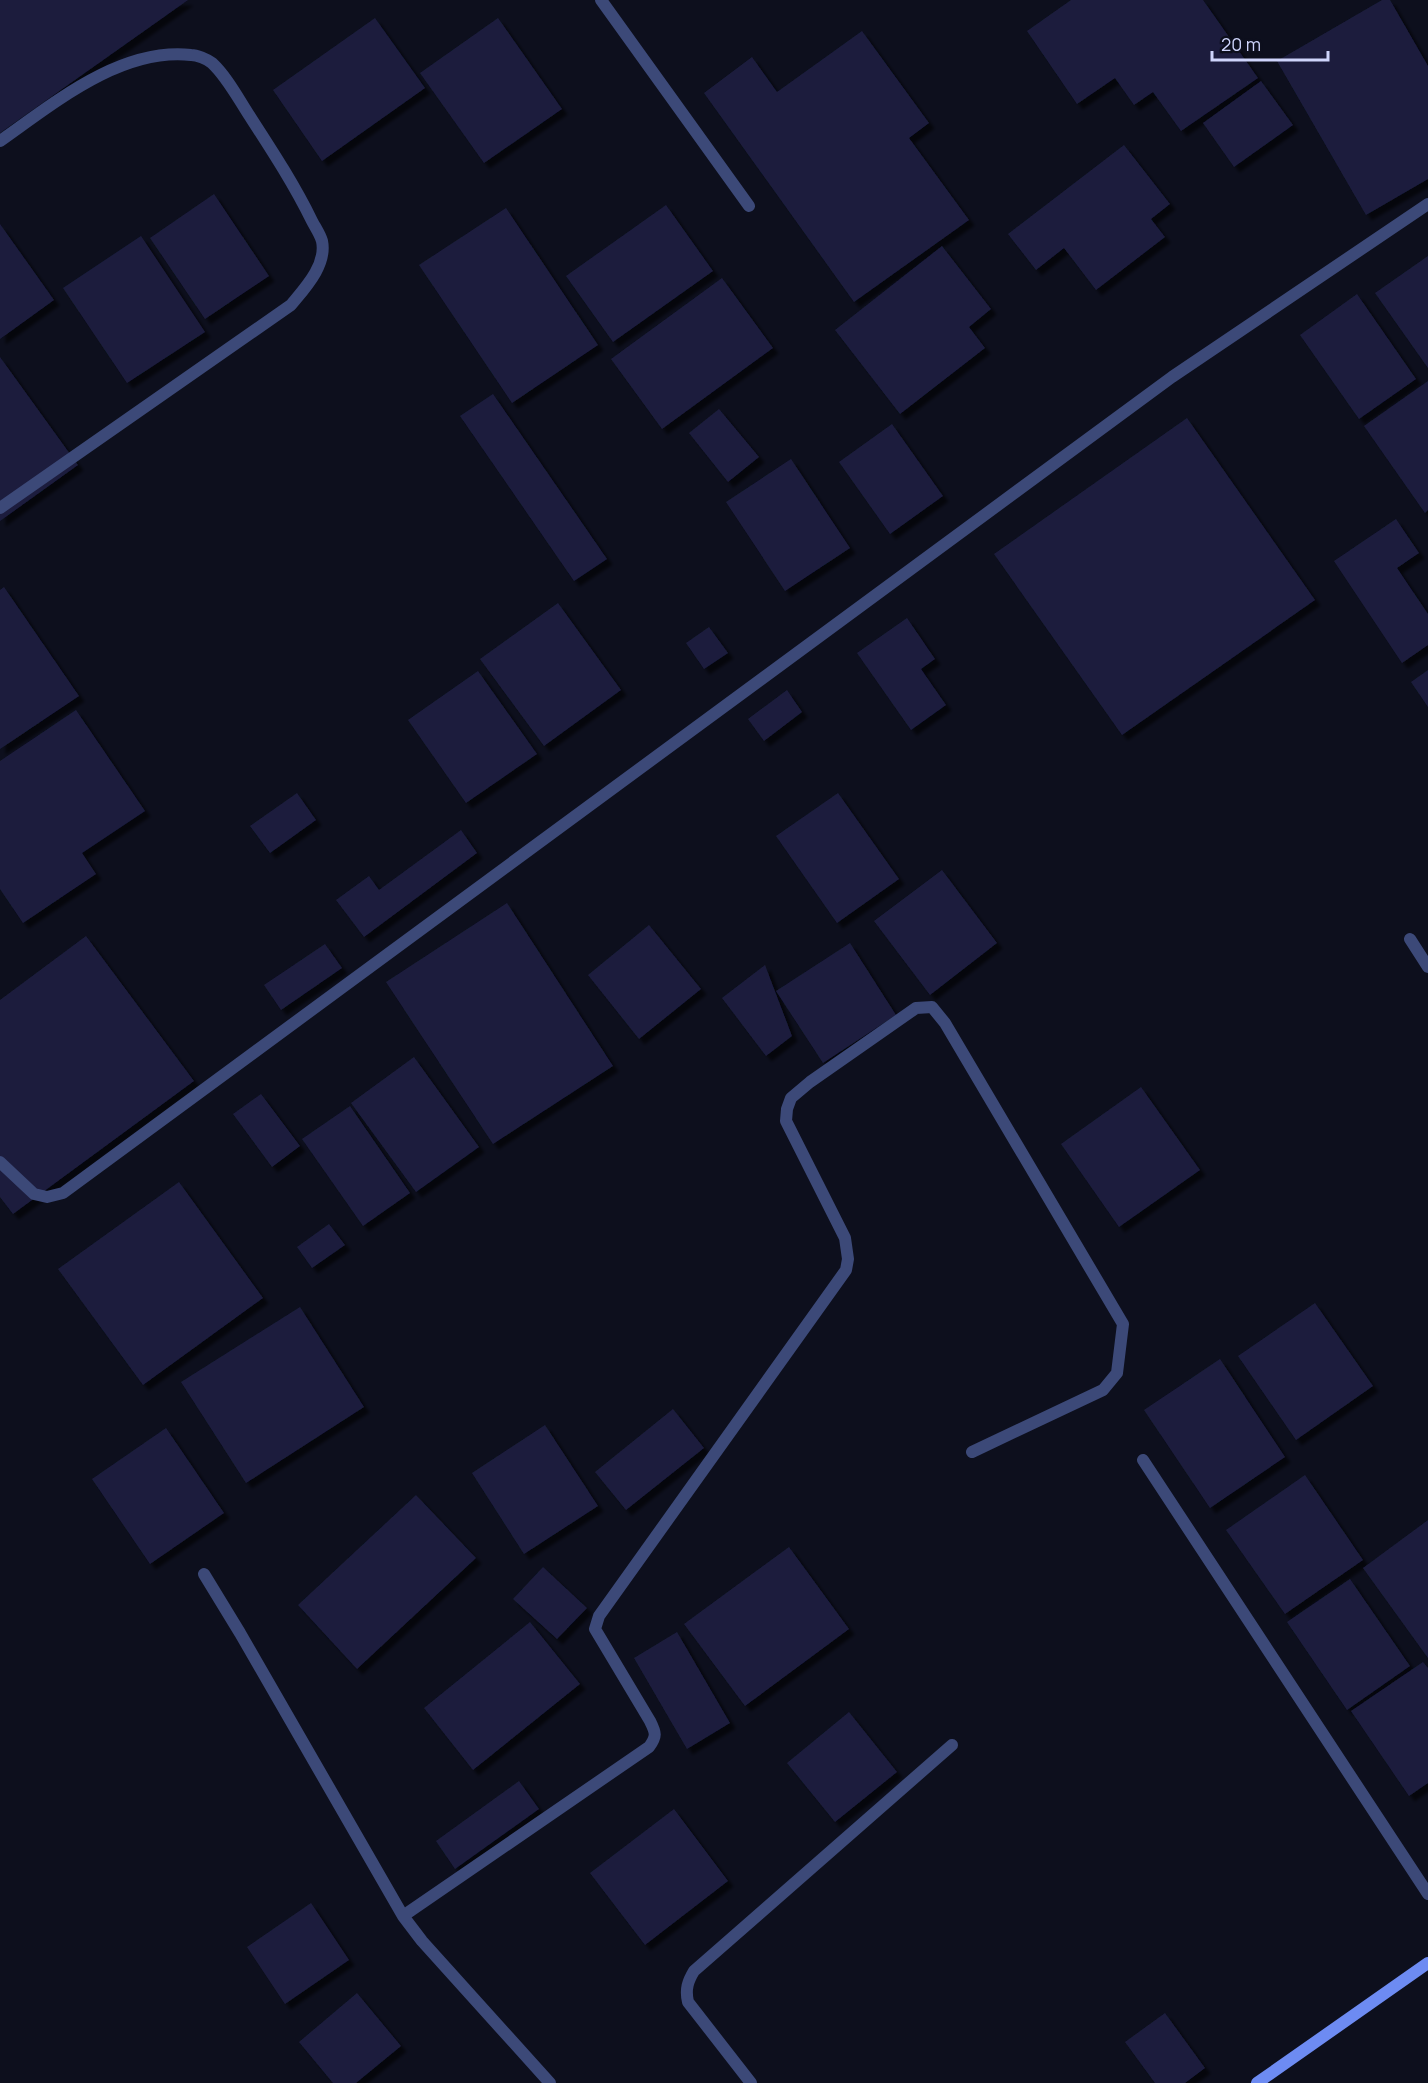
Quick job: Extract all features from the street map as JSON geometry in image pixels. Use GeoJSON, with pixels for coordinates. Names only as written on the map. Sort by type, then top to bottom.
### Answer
{"type":"FeatureCollection","features":[{"type":"Feature","properties":{"kind":"main road"},"geometry":{"type":"LineString","coordinates":[[1257,2083],[1428,1963]]}},
{"type":"Feature","properties":{"kind":"street"},"geometry":{"type":"LineString","coordinates":[[601,0],[749,206]]}},
{"type":"Feature","properties":{"kind":"street"},"geometry":{"type":"LineString","coordinates":[[0,141],[81,86],[108,71],[145,58],[171,54],[194,55],[211,62],[231,87],[304,204],[322,241],[321,261],[309,283],[291,305],[0,508]]}},
{"type":"Feature","properties":{"kind":"street"},"geometry":{"type":"LineString","coordinates":[[0,1162],[34,1194],[47,1197],[63,1193],[1172,377],[1428,204]]}},
{"type":"Feature","properties":{"kind":"street"},"geometry":{"type":"LineString","coordinates":[[1410,939],[1428,967]]}},
{"type":"Feature","properties":{"kind":"street"},"geometry":{"type":"LineString","coordinates":[[403,1916],[649,1747],[656,1738],[656,1732],[650,1721],[595,1629],[596,1624],[599,1616],[846,1270],[848,1259],[845,1238],[786,1121],[791,1098],[810,1082],[916,1008],[932,1007],[945,1023],[1123,1324],[1117,1373],[1103,1390],[972,1452]]}},
{"type":"Feature","properties":{"kind":"street"},"geometry":{"type":"LineString","coordinates":[[1143,1460],[1428,1894]]}},
{"type":"Feature","properties":{"kind":"street"},"geometry":{"type":"LineString","coordinates":[[204,1574],[403,1916],[550,2083]]}},
{"type":"Feature","properties":{"kind":"street"},"geometry":{"type":"LineString","coordinates":[[751,2083],[688,2002],[687,1982],[694,1971],[952,1745]]}},
{"type":"Feature","properties":{"kind":"building"},"geometry":{"type":"Polygon","coordinates":[[[0,0],[188,0],[0,133],[0,0]]]}},
{"type":"Feature","properties":{"kind":"building"},"geometry":{"type":"Polygon","coordinates":[[[1071,0],[1203,0],[1258,78],[1181,131],[1153,92],[1134,105],[1115,78],[1077,104],[1027,31],[1071,0]]]}},
{"type":"Feature","properties":{"kind":"building"},"geometry":{"type":"Polygon","coordinates":[[[1382,0],[1390,0],[1428,66],[1428,179],[1366,215],[1277,61],[1382,0]]]}},
{"type":"Feature","properties":{"kind":"building"},"geometry":{"type":"Polygon","coordinates":[[[375,18],[425,88],[322,161],[273,90],[375,18]]]}},
{"type":"Feature","properties":{"kind":"building"},"geometry":{"type":"Polygon","coordinates":[[[498,18],[562,109],[484,163],[420,73],[498,18]]]}},
{"type":"Feature","properties":{"kind":"building"},"geometry":{"type":"Polygon","coordinates":[[[862,31],[929,123],[909,138],[969,220],[854,302],[704,93],[752,57],[777,92],[862,31]]]}},
{"type":"Feature","properties":{"kind":"building"},"geometry":{"type":"Polygon","coordinates":[[[1261,81],[1293,125],[1234,167],[1203,123],[1261,81]]]}},
{"type":"Feature","properties":{"kind":"building"},"geometry":{"type":"Polygon","coordinates":[[[1124,145],[1170,204],[1151,219],[1165,237],[1096,290],[1064,248],[1036,270],[1008,234],[1124,145]]]}},
{"type":"Feature","properties":{"kind":"building"},"geometry":{"type":"Polygon","coordinates":[[[214,194],[269,276],[205,319],[150,238],[214,194]]]}},
{"type":"Feature","properties":{"kind":"building"},"geometry":{"type":"Polygon","coordinates":[[[666,205],[713,271],[613,342],[566,276],[666,205]]]}},
{"type":"Feature","properties":{"kind":"building"},"geometry":{"type":"Polygon","coordinates":[[[506,208],[598,345],[512,403],[419,265],[506,208]]]}},
{"type":"Feature","properties":{"kind":"building"},"geometry":{"type":"Polygon","coordinates":[[[0,224],[54,300],[0,339],[0,224]]]}},
{"type":"Feature","properties":{"kind":"building"},"geometry":{"type":"Polygon","coordinates":[[[141,236],[205,332],[127,383],[63,288],[141,236]]]}},
{"type":"Feature","properties":{"kind":"building"},"geometry":{"type":"Polygon","coordinates":[[[942,246],[991,309],[969,327],[985,348],[900,414],[835,330],[942,246]]]}},
{"type":"Feature","properties":{"kind":"building"},"geometry":{"type":"Polygon","coordinates":[[[1428,256],[1428,368],[1375,293],[1428,256]]]}},
{"type":"Feature","properties":{"kind":"building"},"geometry":{"type":"Polygon","coordinates":[[[722,278],[773,348],[662,429],[611,359],[722,278]]]}},
{"type":"Feature","properties":{"kind":"building"},"geometry":{"type":"Polygon","coordinates":[[[1357,294],[1416,379],[1359,419],[1300,335],[1357,294]]]}},
{"type":"Feature","properties":{"kind":"building"},"geometry":{"type":"Polygon","coordinates":[[[0,357],[78,465],[0,521],[0,357]]]}},
{"type":"Feature","properties":{"kind":"building"},"geometry":{"type":"Polygon","coordinates":[[[1428,381],[1428,510],[1425,513],[1364,426],[1428,381]]]}},
{"type":"Feature","properties":{"kind":"building"},"geometry":{"type":"Polygon","coordinates":[[[493,394],[607,559],[574,581],[460,416],[493,394]]]}},
{"type":"Feature","properties":{"kind":"building"},"geometry":{"type":"Polygon","coordinates":[[[719,409],[759,457],[728,482],[689,433],[719,409]]]}},
{"type":"Feature","properties":{"kind":"building"},"geometry":{"type":"Polygon","coordinates":[[[1187,418],[1315,600],[1122,735],[994,554],[1187,418]]]}},
{"type":"Feature","properties":{"kind":"building"},"geometry":{"type":"Polygon","coordinates":[[[892,424],[943,496],[890,534],[839,462],[892,424]]]}},
{"type":"Feature","properties":{"kind":"building"},"geometry":{"type":"Polygon","coordinates":[[[791,459],[850,548],[785,591],[726,502],[791,459]]]}},
{"type":"Feature","properties":{"kind":"building"},"geometry":{"type":"Polygon","coordinates":[[[1396,519],[1419,553],[1397,568],[1428,614],[1428,645],[1402,663],[1334,561],[1396,519]]]}},
{"type":"Feature","properties":{"kind":"building"},"geometry":{"type":"Polygon","coordinates":[[[4,587],[79,696],[0,749],[0,590],[4,587]]]}},
{"type":"Feature","properties":{"kind":"building"},"geometry":{"type":"Polygon","coordinates":[[[558,603],[621,690],[544,746],[480,659],[558,603]]]}},
{"type":"Feature","properties":{"kind":"building"},"geometry":{"type":"Polygon","coordinates":[[[907,618],[935,659],[921,669],[946,705],[911,730],[857,653],[907,618]]]}},
{"type":"Feature","properties":{"kind":"building"},"geometry":{"type":"Polygon","coordinates":[[[709,627],[728,653],[704,669],[686,643],[709,627]]]}},
{"type":"Feature","properties":{"kind":"building"},"geometry":{"type":"Polygon","coordinates":[[[1428,670],[1428,707],[1411,682],[1428,670]]]}},
{"type":"Feature","properties":{"kind":"building"},"geometry":{"type":"Polygon","coordinates":[[[478,671],[537,754],[466,803],[408,720],[478,671]]]}},
{"type":"Feature","properties":{"kind":"building"},"geometry":{"type":"Polygon","coordinates":[[[787,690],[802,712],[764,741],[748,719],[787,690]]]}},
{"type":"Feature","properties":{"kind":"building"},"geometry":{"type":"Polygon","coordinates":[[[76,710],[145,811],[82,853],[96,874],[23,923],[0,889],[0,761],[76,710]]]}},
{"type":"Feature","properties":{"kind":"building"},"geometry":{"type":"Polygon","coordinates":[[[297,793],[316,820],[270,853],[250,826],[297,793]]]}},
{"type":"Feature","properties":{"kind":"building"},"geometry":{"type":"Polygon","coordinates":[[[838,793],[899,879],[837,923],[776,836],[838,793]]]}},
{"type":"Feature","properties":{"kind":"building"},"geometry":{"type":"Polygon","coordinates":[[[461,830],[477,853],[364,937],[336,900],[369,876],[379,890],[461,830]]]}},
{"type":"Feature","properties":{"kind":"building"},"geometry":{"type":"Polygon","coordinates":[[[942,870],[997,943],[930,995],[874,921],[942,870]]]}},
{"type":"Feature","properties":{"kind":"building"},"geometry":{"type":"Polygon","coordinates":[[[507,903],[613,1066],[493,1144],[386,982],[507,903]]]}},
{"type":"Feature","properties":{"kind":"building"},"geometry":{"type":"Polygon","coordinates":[[[649,925],[701,989],[639,1039],[588,975],[649,925]]]}},
{"type":"Feature","properties":{"kind":"building"},"geometry":{"type":"Polygon","coordinates":[[[86,936],[194,1081],[13,1214],[0,1197],[0,1000],[86,936]]]}},
{"type":"Feature","properties":{"kind":"building"},"geometry":{"type":"Polygon","coordinates":[[[850,943],[896,1015],[823,1063],[776,991],[850,943]]]}},
{"type":"Feature","properties":{"kind":"building"},"geometry":{"type":"Polygon","coordinates":[[[325,944],[342,968],[281,1010],[264,985],[325,944]]]}},
{"type":"Feature","properties":{"kind":"building"},"geometry":{"type":"Polygon","coordinates":[[[765,965],[792,1036],[766,1056],[722,998],[765,965]]]}},
{"type":"Feature","properties":{"kind":"building"},"geometry":{"type":"Polygon","coordinates":[[[414,1057],[479,1147],[416,1192],[351,1103],[414,1057]]]}},
{"type":"Feature","properties":{"kind":"building"},"geometry":{"type":"Polygon","coordinates":[[[1141,1087],[1200,1170],[1119,1227],[1061,1144],[1141,1087]]]}},
{"type":"Feature","properties":{"kind":"building"},"geometry":{"type":"Polygon","coordinates":[[[261,1094],[300,1146],[272,1167],[233,1114],[261,1094]]]}},
{"type":"Feature","properties":{"kind":"building"},"geometry":{"type":"Polygon","coordinates":[[[350,1106],[410,1193],[363,1226],[302,1139],[350,1106]]]}},
{"type":"Feature","properties":{"kind":"building"},"geometry":{"type":"Polygon","coordinates":[[[179,1182],[263,1298],[143,1385],[58,1269],[179,1182]]]}},
{"type":"Feature","properties":{"kind":"building"},"geometry":{"type":"Polygon","coordinates":[[[329,1224],[345,1245],[312,1268],[297,1247],[329,1224]]]}},
{"type":"Feature","properties":{"kind":"building"},"geometry":{"type":"Polygon","coordinates":[[[1315,1303],[1373,1386],[1296,1440],[1238,1356],[1315,1303]]]}},
{"type":"Feature","properties":{"kind":"building"},"geometry":{"type":"Polygon","coordinates":[[[300,1307],[364,1407],[246,1483],[181,1382],[300,1307]]]}},
{"type":"Feature","properties":{"kind":"building"},"geometry":{"type":"Polygon","coordinates":[[[1220,1359],[1285,1457],[1210,1508],[1144,1410],[1220,1359]]]}},
{"type":"Feature","properties":{"kind":"building"},"geometry":{"type":"Polygon","coordinates":[[[673,1409],[704,1448],[626,1510],[595,1472],[673,1409]]]}},
{"type":"Feature","properties":{"kind":"building"},"geometry":{"type":"Polygon","coordinates":[[[545,1425],[598,1506],[524,1554],[472,1473],[545,1425]]]}},
{"type":"Feature","properties":{"kind":"building"},"geometry":{"type":"Polygon","coordinates":[[[166,1428],[224,1513],[150,1564],[92,1479],[166,1428]]]}},
{"type":"Feature","properties":{"kind":"building"},"geometry":{"type":"Polygon","coordinates":[[[1305,1475],[1363,1560],[1285,1614],[1226,1530],[1305,1475]]]}},
{"type":"Feature","properties":{"kind":"building"},"geometry":{"type":"Polygon","coordinates":[[[416,1495],[476,1558],[357,1669],[298,1605],[416,1495]]]}},
{"type":"Feature","properties":{"kind":"building"},"geometry":{"type":"Polygon","coordinates":[[[1428,1520],[1428,1658],[1363,1568],[1428,1520]]]}},
{"type":"Feature","properties":{"kind":"building"},"geometry":{"type":"Polygon","coordinates":[[[789,1547],[849,1629],[745,1706],[684,1624],[789,1547]]]}},
{"type":"Feature","properties":{"kind":"building"},"geometry":{"type":"Polygon","coordinates":[[[543,1567],[587,1608],[557,1639],[513,1599],[543,1567]]]}},
{"type":"Feature","properties":{"kind":"building"},"geometry":{"type":"Polygon","coordinates":[[[1350,1579],[1410,1666],[1347,1710],[1287,1622],[1350,1579]]]}},
{"type":"Feature","properties":{"kind":"building"},"geometry":{"type":"Polygon","coordinates":[[[530,1622],[580,1684],[473,1770],[424,1708],[530,1622]]]}},
{"type":"Feature","properties":{"kind":"building"},"geometry":{"type":"Polygon","coordinates":[[[677,1632],[730,1723],[687,1749],[634,1658],[677,1632]]]}},
{"type":"Feature","properties":{"kind":"building"},"geometry":{"type":"Polygon","coordinates":[[[1423,1662],[1428,1668],[1428,1783],[1409,1796],[1351,1711],[1423,1662]]]}},
{"type":"Feature","properties":{"kind":"building"},"geometry":{"type":"Polygon","coordinates":[[[849,1712],[897,1772],[835,1822],[787,1763],[849,1712]]]}},
{"type":"Feature","properties":{"kind":"building"},"geometry":{"type":"Polygon","coordinates":[[[519,1781],[539,1809],[455,1869],[436,1841],[519,1781]]]}},
{"type":"Feature","properties":{"kind":"building"},"geometry":{"type":"Polygon","coordinates":[[[674,1809],[728,1881],[645,1945],[590,1873],[674,1809]]]}},
{"type":"Feature","properties":{"kind":"building"},"geometry":{"type":"Polygon","coordinates":[[[311,1903],[349,1960],[285,2004],[247,1947],[311,1903]]]}},
{"type":"Feature","properties":{"kind":"building"},"geometry":{"type":"Polygon","coordinates":[[[357,1993],[401,2046],[356,2083],[333,2083],[299,2042],[357,1993]]]}},
{"type":"Feature","properties":{"kind":"building"},"geometry":{"type":"Polygon","coordinates":[[[1165,2013],[1205,2068],[1185,2083],[1155,2083],[1125,2042],[1165,2013]]]}}]}
